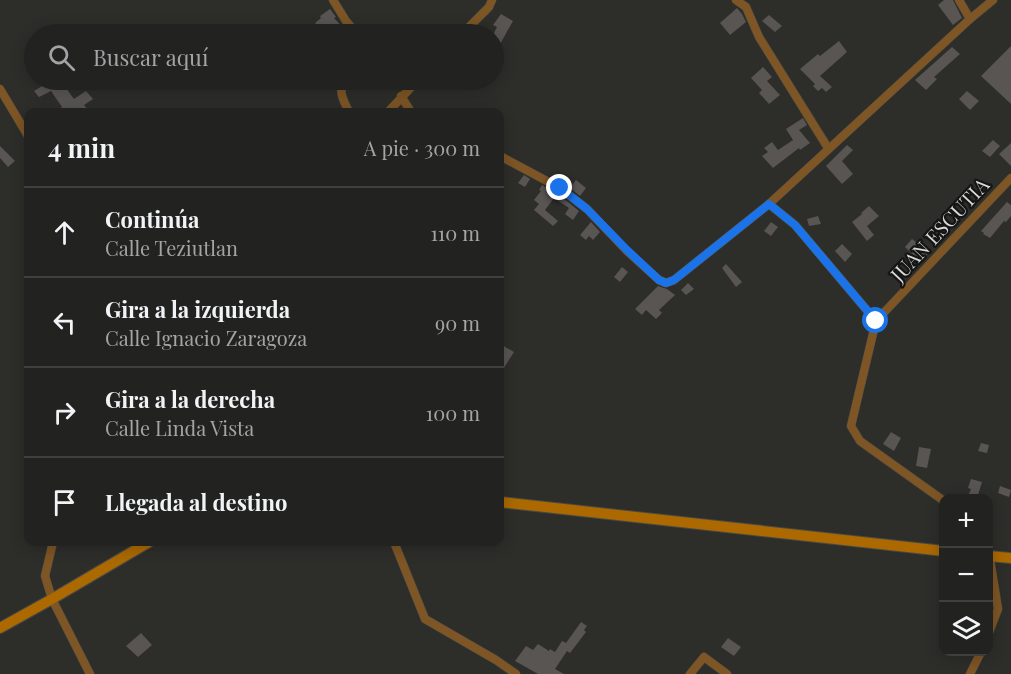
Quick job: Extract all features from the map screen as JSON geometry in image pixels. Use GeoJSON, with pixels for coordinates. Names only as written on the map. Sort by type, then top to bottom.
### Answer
{"type":"FeatureCollection","features":[{"type":"Feature","properties":{"kind":"main road"},"geometry":{"type":"LineString","coordinates":[[504,502],[939,550]]}},
{"type":"Feature","properties":{"kind":"main road"},"geometry":{"type":"LineString","coordinates":[[0,628],[142,546]]}},
{"type":"Feature","properties":{"kind":"main road"},"geometry":{"type":"LineString","coordinates":[[993,554],[1011,558]]}},
{"type":"Feature","properties":{"kind":"street"},"geometry":{"type":"LineString","coordinates":[[333,0],[349,24]]}},
{"type":"Feature","properties":{"kind":"street"},"geometry":{"type":"LineString","coordinates":[[472,24],[489,7],[492,0]]}},
{"type":"Feature","properties":{"kind":"street"},"geometry":{"type":"LineString","coordinates":[[736,0],[746,7],[759,37],[828,148]]}},
{"type":"Feature","properties":{"kind":"street"},"geometry":{"type":"LineString","coordinates":[[959,0],[970,19]]}},
{"type":"Feature","properties":{"kind":"street"},"geometry":{"type":"LineString","coordinates":[[504,158],[560,188],[587,209],[659,280],[666,283],[674,280],[769,204],[993,0]]}},
{"type":"Feature","properties":{"kind":"street"},"geometry":{"type":"LineString","coordinates":[[0,89],[24,129]]}},
{"type":"Feature","properties":{"kind":"street"},"geometry":{"type":"LineString","coordinates":[[340,90],[347,108]]}},
{"type":"Feature","properties":{"kind":"street"},"geometry":{"type":"LineString","coordinates":[[391,108],[407,90]]}},
{"type":"Feature","properties":{"kind":"street"},"geometry":{"type":"LineString","coordinates":[[401,96],[408,108]]}},
{"type":"Feature","properties":{"kind":"street","name":"JUAN ESCUTIA"},"geometry":{"type":"LineString","coordinates":[[939,497],[860,441],[851,426],[876,321],[1011,178]]}},
{"type":"Feature","properties":{"kind":"street"},"geometry":{"type":"LineString","coordinates":[[769,204],[795,225],[876,321]]}},
{"type":"Feature","properties":{"kind":"street"},"geometry":{"type":"LineString","coordinates":[[52,546],[45,576],[52,599],[90,674]]}},
{"type":"Feature","properties":{"kind":"street"},"geometry":{"type":"LineString","coordinates":[[396,546],[425,619],[516,674]]}},
{"type":"Feature","properties":{"kind":"street"},"geometry":{"type":"LineString","coordinates":[[993,578],[998,609],[993,622]]}},
{"type":"Feature","properties":{"kind":"street"},"geometry":{"type":"LineString","coordinates":[[970,674],[979,656]]}},
{"type":"Feature","properties":{"kind":"street"},"geometry":{"type":"LineString","coordinates":[[690,674],[704,657],[727,674]]}},
{"type":"Feature","properties":{"kind":"building"},"geometry":{"type":"Polygon","coordinates":[[[944,0],[953,0],[962,18],[953,25],[938,5],[944,0]]]}},
{"type":"Feature","properties":{"kind":"building"},"geometry":{"type":"Polygon","coordinates":[[[737,8],[746,22],[730,35],[720,23],[737,8]]]}},
{"type":"Feature","properties":{"kind":"building"},"geometry":{"type":"Polygon","coordinates":[[[330,9],[340,24],[316,24],[320,16],[330,9]]]}},
{"type":"Feature","properties":{"kind":"building"},"geometry":{"type":"Polygon","coordinates":[[[501,14],[513,21],[504,37],[504,24],[494,24],[501,14]]]}},
{"type":"Feature","properties":{"kind":"building"},"geometry":{"type":"Polygon","coordinates":[[[769,15],[782,26],[775,32],[762,21],[769,15]]]}},
{"type":"Feature","properties":{"kind":"building"},"geometry":{"type":"Polygon","coordinates":[[[839,41],[847,52],[820,76],[832,87],[826,92],[822,88],[818,91],[813,86],[815,84],[800,69],[839,41]]]}},
{"type":"Feature","properties":{"kind":"building"},"geometry":{"type":"Polygon","coordinates":[[[1011,46],[1011,104],[981,76],[1011,46]]]}},
{"type":"Feature","properties":{"kind":"building"},"geometry":{"type":"Polygon","coordinates":[[[952,47],[960,54],[934,77],[937,79],[926,90],[915,80],[952,47]]]}},
{"type":"Feature","properties":{"kind":"building"},"geometry":{"type":"Polygon","coordinates":[[[763,67],[772,77],[767,81],[780,95],[769,104],[759,93],[762,90],[751,78],[763,67]]]}},
{"type":"Feature","properties":{"kind":"building"},"geometry":{"type":"Polygon","coordinates":[[[67,90],[74,99],[86,91],[93,99],[84,105],[87,108],[60,108],[62,107],[51,91],[39,97],[34,91],[67,90]]]}},
{"type":"Feature","properties":{"kind":"building"},"geometry":{"type":"Polygon","coordinates":[[[967,91],[979,101],[970,110],[959,99],[967,91]]]}},
{"type":"Feature","properties":{"kind":"building"},"geometry":{"type":"Polygon","coordinates":[[[803,118],[807,125],[799,130],[810,143],[800,150],[799,148],[773,168],[762,156],[768,152],[764,148],[772,142],[778,150],[793,140],[786,129],[803,118]]]}},
{"type":"Feature","properties":{"kind":"building"},"geometry":{"type":"Polygon","coordinates":[[[993,140],[1000,146],[990,157],[982,151],[993,140]]]}},
{"type":"Feature","properties":{"kind":"building"},"geometry":{"type":"Polygon","coordinates":[[[1011,143],[1011,166],[999,154],[1011,143]]]}},
{"type":"Feature","properties":{"kind":"building"},"geometry":{"type":"Polygon","coordinates":[[[847,145],[853,150],[842,161],[853,174],[842,184],[826,166],[847,145]]]}},
{"type":"Feature","properties":{"kind":"building"},"geometry":{"type":"Polygon","coordinates":[[[0,146],[15,161],[8,167],[0,158],[0,146]]]}},
{"type":"Feature","properties":{"kind":"building"},"geometry":{"type":"Polygon","coordinates":[[[524,175],[530,179],[525,187],[518,183],[524,175]]]}},
{"type":"Feature","properties":{"kind":"building"},"geometry":{"type":"Polygon","coordinates":[[[576,180],[586,188],[580,196],[570,188],[576,180]]]}},
{"type":"Feature","properties":{"kind":"building"},"geometry":{"type":"Polygon","coordinates":[[[542,185],[557,193],[579,211],[573,220],[565,214],[569,208],[554,198],[545,210],[558,221],[553,226],[534,210],[539,204],[534,200],[541,191],[539,190],[542,185]]]}},
{"type":"Feature","properties":{"kind":"building"},"geometry":{"type":"Polygon","coordinates":[[[1007,202],[1011,205],[1011,216],[990,238],[983,234],[981,231],[1007,202]]]}},
{"type":"Feature","properties":{"kind":"building"},"geometry":{"type":"Polygon","coordinates":[[[869,206],[879,216],[867,226],[874,235],[867,241],[852,222],[869,206]]]}},
{"type":"Feature","properties":{"kind":"building"},"geometry":{"type":"Polygon","coordinates":[[[818,216],[821,224],[809,226],[807,219],[818,216]]]}},
{"type":"Feature","properties":{"kind":"building"},"geometry":{"type":"Polygon","coordinates":[[[591,222],[600,232],[593,240],[589,236],[586,240],[580,235],[591,222]]]}},
{"type":"Feature","properties":{"kind":"building"},"geometry":{"type":"Polygon","coordinates":[[[771,222],[778,227],[771,236],[764,231],[771,222]]]}},
{"type":"Feature","properties":{"kind":"building"},"geometry":{"type":"Polygon","coordinates":[[[912,239],[929,252],[921,262],[905,247],[912,239]]]}},
{"type":"Feature","properties":{"kind":"building"},"geometry":{"type":"Polygon","coordinates":[[[842,244],[852,254],[845,262],[835,251],[842,244]]]}},
{"type":"Feature","properties":{"kind":"building"},"geometry":{"type":"Polygon","coordinates":[[[726,264],[742,282],[736,287],[722,268],[726,264]]]}},
{"type":"Feature","properties":{"kind":"building"},"geometry":{"type":"Polygon","coordinates":[[[622,267],[628,272],[620,282],[614,277],[622,267]]]}},
{"type":"Feature","properties":{"kind":"building"},"geometry":{"type":"Polygon","coordinates":[[[688,283],[694,289],[686,295],[681,290],[688,283]]]}},
{"type":"Feature","properties":{"kind":"building"},"geometry":{"type":"Polygon","coordinates":[[[658,286],[675,295],[659,310],[662,313],[656,319],[646,310],[642,315],[635,309],[658,286]]]}},
{"type":"Feature","properties":{"kind":"building"},"geometry":{"type":"Polygon","coordinates":[[[504,346],[514,352],[504,368],[504,346]]]}},
{"type":"Feature","properties":{"kind":"building"},"geometry":{"type":"Polygon","coordinates":[[[891,432],[901,438],[894,451],[883,444],[891,432]]]}},
{"type":"Feature","properties":{"kind":"building"},"geometry":{"type":"Polygon","coordinates":[[[981,443],[989,445],[987,453],[978,451],[981,443]]]}},
{"type":"Feature","properties":{"kind":"building"},"geometry":{"type":"Polygon","coordinates":[[[919,447],[931,449],[927,468],[916,466],[919,447]]]}},
{"type":"Feature","properties":{"kind":"building"},"geometry":{"type":"Polygon","coordinates":[[[971,479],[982,482],[978,494],[969,494],[971,489],[968,488],[971,479]]]}},
{"type":"Feature","properties":{"kind":"building"},"geometry":{"type":"Polygon","coordinates":[[[1000,486],[1011,490],[1009,497],[998,493],[1000,486]]]}},
{"type":"Feature","properties":{"kind":"building"},"geometry":{"type":"Polygon","coordinates":[[[581,622],[587,626],[584,630],[586,632],[570,653],[567,651],[555,669],[564,674],[538,674],[515,661],[526,646],[533,650],[538,644],[555,652],[562,641],[566,643],[581,622]]]}},
{"type":"Feature","properties":{"kind":"building"},"geometry":{"type":"Polygon","coordinates":[[[141,633],[152,645],[138,657],[126,646],[141,633]]]}},
{"type":"Feature","properties":{"kind":"building"},"geometry":{"type":"Polygon","coordinates":[[[728,638],[741,647],[734,656],[721,647],[728,638]]]}},
{"type":"Feature","properties":{"kind":"route"},"geometry":{"type":"LineString","coordinates":[[560,188],[587,209],[659,280],[666,283],[674,280],[769,204],[795,225],[876,321]]}}]}
